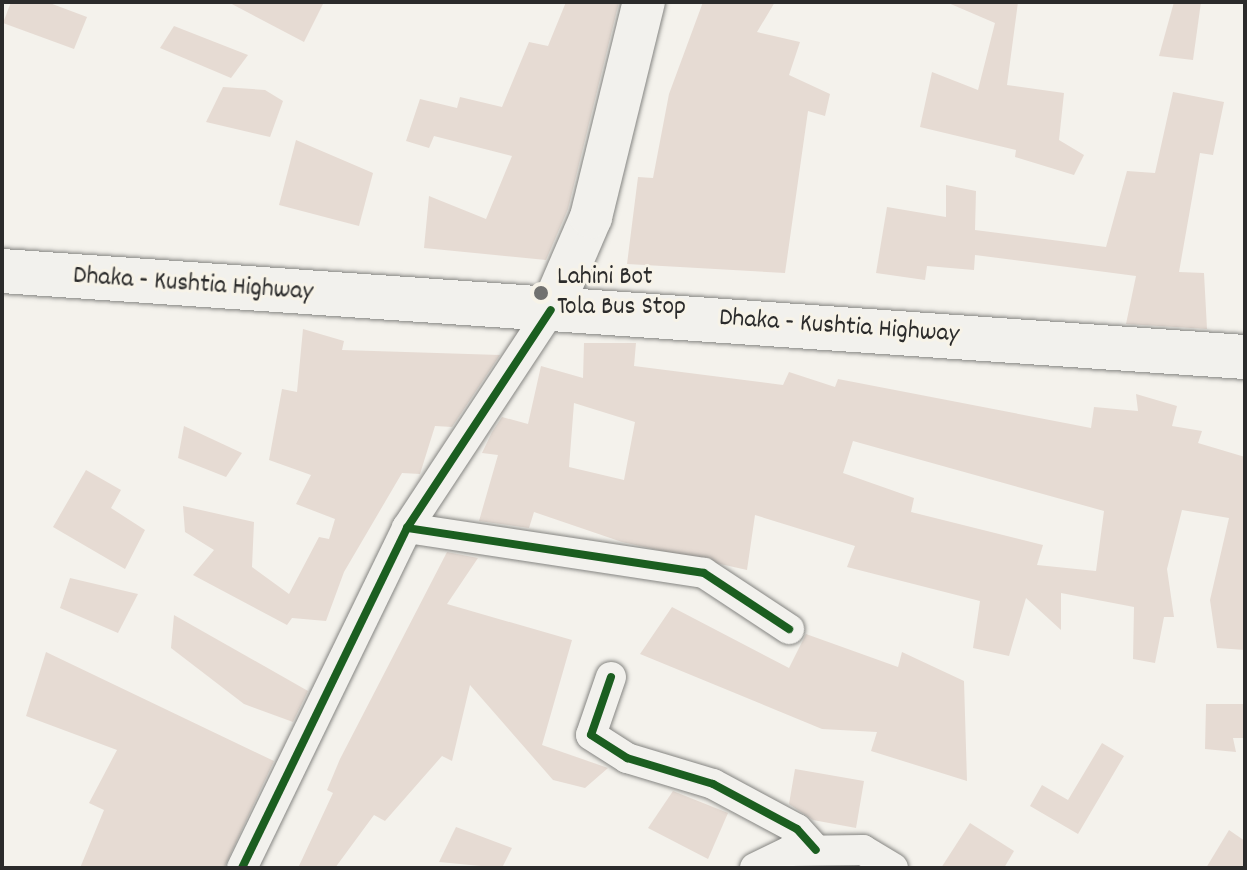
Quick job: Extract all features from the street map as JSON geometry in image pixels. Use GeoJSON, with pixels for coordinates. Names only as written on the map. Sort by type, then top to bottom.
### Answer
{"type":"FeatureCollection","features":[{"type":"Feature","properties":{"kind":"main road"},"geometry":{"type":"LineString","coordinates":[[551,310],[591,217],[644,2]]}},
{"type":"Feature","properties":{"kind":"main road","name":"Dhaka - Kushtia Highway"},"geometry":{"type":"LineString","coordinates":[[2,271],[1245,357]]}},
{"type":"Feature","properties":{"kind":"street"},"geometry":{"type":"LineString","coordinates":[[242,868],[407,528],[551,310]]}},
{"type":"Feature","properties":{"kind":"street"},"geometry":{"type":"LineString","coordinates":[[407,528],[704,573],[789,629]]}},
{"type":"Feature","properties":{"kind":"street"},"geometry":{"type":"LineString","coordinates":[[611,677],[591,735],[627,758],[713,784],[797,829],[816,850]]}},
{"type":"Feature","properties":{"kind":"street"},"geometry":{"type":"LineString","coordinates":[[755,868],[790,851],[816,850],[863,850],[893,868]]}},
{"type":"Feature","properties":{"kind":"building"},"geometry":{"type":"Polygon","coordinates":[[[11,2],[47,2],[87,17],[74,49],[3,23],[11,2]]]}},
{"type":"Feature","properties":{"kind":"building"},"geometry":{"type":"Polygon","coordinates":[[[228,2],[324,2],[304,42],[228,2]]]}},
{"type":"Feature","properties":{"kind":"building"},"geometry":{"type":"Polygon","coordinates":[[[566,2],[619,2],[568,209],[546,260],[424,248],[429,196],[486,219],[512,156],[434,136],[429,148],[406,141],[420,99],[457,108],[460,97],[502,107],[529,42],[548,46],[566,2]]]}},
{"type":"Feature","properties":{"kind":"building"},"geometry":{"type":"Polygon","coordinates":[[[703,2],[775,2],[757,32],[800,42],[789,75],[830,94],[825,116],[808,111],[785,273],[627,264],[638,177],[653,178],[669,94],[703,2]]]}},
{"type":"Feature","properties":{"kind":"building"},"geometry":{"type":"Polygon","coordinates":[[[946,2],[1018,2],[1007,85],[1064,93],[1059,140],[1084,155],[1074,175],[1015,157],[1016,150],[920,127],[932,72],[978,90],[995,23],[946,2]]]}},
{"type":"Feature","properties":{"kind":"building"},"geometry":{"type":"Polygon","coordinates":[[[1174,2],[1201,2],[1193,60],[1159,56],[1174,2]]]}},
{"type":"Feature","properties":{"kind":"building"},"geometry":{"type":"Polygon","coordinates":[[[174,26],[248,55],[231,78],[160,48],[174,26]]]}},
{"type":"Feature","properties":{"kind":"building"},"geometry":{"type":"Polygon","coordinates":[[[223,87],[265,90],[283,101],[270,137],[206,122],[223,87]]]}},
{"type":"Feature","properties":{"kind":"building"},"geometry":{"type":"Polygon","coordinates":[[[1173,92],[1224,102],[1213,155],[1200,153],[1179,272],[1204,273],[1207,329],[1126,324],[1136,276],[975,255],[974,270],[927,266],[925,280],[876,273],[887,207],[946,217],[946,185],[976,191],[975,230],[1106,247],[1127,171],[1155,173],[1173,92]]]}},
{"type":"Feature","properties":{"kind":"building"},"geometry":{"type":"Polygon","coordinates":[[[296,140],[373,173],[359,226],[279,205],[296,140]]]}},
{"type":"Feature","properties":{"kind":"building"},"geometry":{"type":"Polygon","coordinates":[[[303,329],[344,341],[342,350],[500,355],[452,427],[435,426],[420,474],[402,473],[344,572],[326,621],[292,618],[287,625],[193,575],[214,550],[185,532],[183,506],[254,522],[252,567],[289,594],[319,537],[329,539],[335,519],[296,504],[311,475],[269,460],[282,389],[297,392],[303,329]]]}},
{"type":"Feature","properties":{"kind":"building"},"geometry":{"type":"Polygon","coordinates":[[[584,343],[636,343],[634,366],[783,385],[789,372],[835,387],[838,379],[1091,428],[1094,407],[1138,411],[1136,394],[1177,406],[1172,426],[1202,431],[1198,443],[1245,457],[1245,650],[1217,648],[1210,600],[1229,518],[1182,510],[1167,569],[1174,617],[1164,617],[1155,663],[1133,659],[1134,607],[1061,593],[1061,630],[1026,598],[1009,656],[973,648],[980,601],[847,567],[855,546],[755,515],[747,570],[622,542],[534,512],[529,528],[479,521],[498,455],[482,453],[502,417],[528,424],[541,366],[583,378],[584,343]],[[574,403],[569,467],[624,480],[635,422],[574,403]],[[853,441],[843,473],[914,498],[911,512],[1043,545],[1037,565],[1096,571],[1104,511],[853,441]]]}},
{"type":"Feature","properties":{"kind":"building"},"geometry":{"type":"Polygon","coordinates":[[[184,426],[242,453],[226,477],[178,458],[184,426]]]}},
{"type":"Feature","properties":{"kind":"building"},"geometry":{"type":"Polygon","coordinates":[[[86,470],[121,490],[111,508],[145,530],[125,569],[53,527],[86,470]]]}},
{"type":"Feature","properties":{"kind":"building"},"geometry":{"type":"Polygon","coordinates":[[[447,552],[478,558],[447,604],[572,640],[542,745],[608,768],[585,788],[553,780],[470,685],[452,761],[442,756],[385,821],[374,815],[335,868],[298,868],[333,793],[327,790],[340,759],[447,552]]]}},
{"type":"Feature","properties":{"kind":"building"},"geometry":{"type":"Polygon","coordinates":[[[70,578],[138,594],[118,633],[60,608],[70,578]]]}},
{"type":"Feature","properties":{"kind":"building"},"geometry":{"type":"Polygon","coordinates":[[[672,607],[789,668],[806,634],[898,667],[902,652],[964,681],[967,781],[871,751],[877,732],[822,729],[640,654],[672,607]]]}},
{"type":"Feature","properties":{"kind":"building"},"geometry":{"type":"Polygon","coordinates":[[[174,615],[308,691],[293,722],[244,704],[171,648],[174,615]]]}},
{"type":"Feature","properties":{"kind":"building"},"geometry":{"type":"Polygon","coordinates":[[[46,652],[274,761],[224,868],[80,868],[104,810],[89,803],[117,750],[26,716],[46,652]]]}},
{"type":"Feature","properties":{"kind":"building"},"geometry":{"type":"Polygon","coordinates":[[[1206,704],[1245,704],[1245,738],[1233,738],[1236,752],[1205,749],[1206,704]]]}},
{"type":"Feature","properties":{"kind":"building"},"geometry":{"type":"Polygon","coordinates":[[[1102,743],[1124,756],[1078,834],[1030,806],[1042,785],[1068,800],[1102,743]]]}},
{"type":"Feature","properties":{"kind":"building"},"geometry":{"type":"Polygon","coordinates":[[[795,769],[864,781],[856,828],[813,820],[789,804],[795,769]]]}},
{"type":"Feature","properties":{"kind":"building"},"geometry":{"type":"Polygon","coordinates":[[[673,791],[728,813],[708,859],[648,828],[673,791]]]}},
{"type":"Feature","properties":{"kind":"building"},"geometry":{"type":"Polygon","coordinates":[[[970,823],[1014,851],[1004,868],[941,868],[970,823]]]}},
{"type":"Feature","properties":{"kind":"building"},"geometry":{"type":"Polygon","coordinates":[[[456,827],[512,848],[502,868],[439,862],[456,827]]]}},
{"type":"Feature","properties":{"kind":"building"},"geometry":{"type":"Polygon","coordinates":[[[1229,830],[1245,841],[1245,868],[1206,868],[1229,830]]]}},
{"type":"Feature","properties":{"kind":"cycle path"},"geometry":{"type":"LineString","coordinates":[[242,868],[407,528],[551,310]]}},
{"type":"Feature","properties":{"kind":"cycle path"},"geometry":{"type":"LineString","coordinates":[[407,528],[704,573],[789,629]]}},
{"type":"Feature","properties":{"kind":"cycle path"},"geometry":{"type":"LineString","coordinates":[[611,677],[591,735],[627,758],[713,784],[797,829],[816,850]]}},
{"type":"Feature","properties":{"kind":"place","name":"Lahini Bot Tola Bus Stop"},"geometry":{"type":"Point","coordinates":[541,293]}}]}
